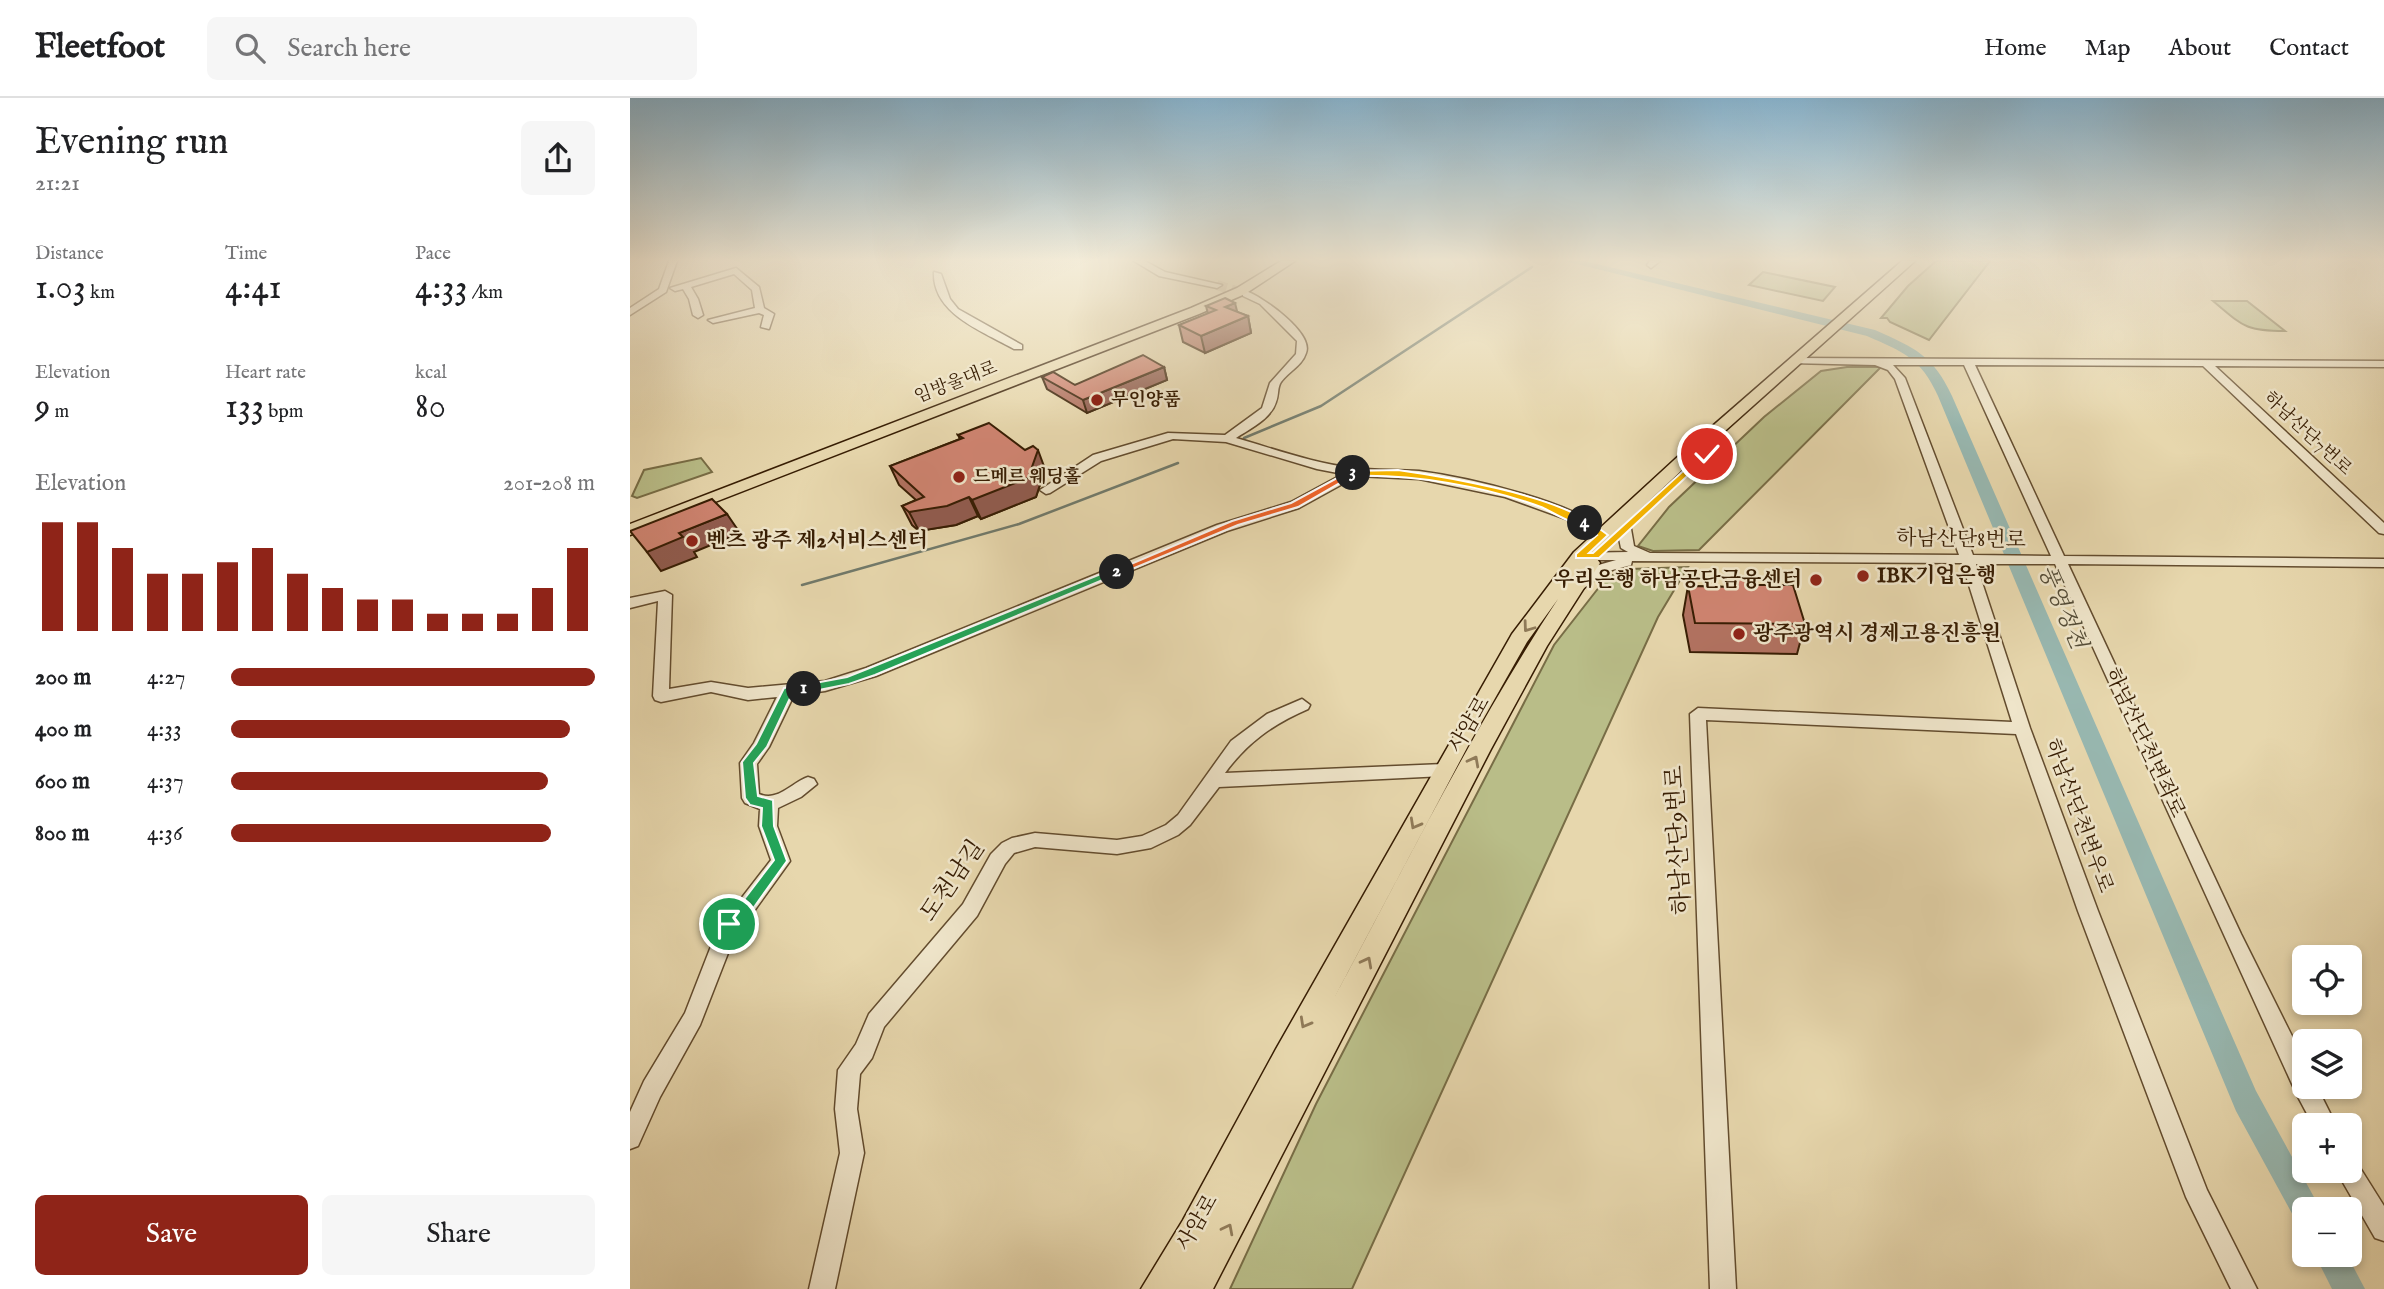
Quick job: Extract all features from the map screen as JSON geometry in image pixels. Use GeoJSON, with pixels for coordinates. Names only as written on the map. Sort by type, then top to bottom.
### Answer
{"type":"FeatureCollection","features":[{"type":"Feature","properties":{"kind":"main road","name":"임방울대로"},"geometry":{"type":"LineString","coordinates":[[630,519],[1158,317]]}},
{"type":"Feature","properties":{"kind":"main road","name":"임방울대로"},"geometry":{"type":"LineString","coordinates":[[630,530],[1179,317]]}},
{"type":"Feature","properties":{"kind":"main road","name":"사암로"},"geometry":{"type":"LineString","coordinates":[[1158,1289],[1195,1232],[1286,1059],[1519,639],[1601,544],[1854,317]]}},
{"type":"Feature","properties":{"kind":"main road","name":"사암로"},"geometry":{"type":"LineString","coordinates":[[1195,1289],[1474,761],[1538,645],[1601,544]]}},
{"type":"Feature","properties":{"kind":"street"},"geometry":{"type":"LineString","coordinates":[[713,320],[729,317]]}},
{"type":"Feature","properties":{"kind":"street"},"geometry":{"type":"LineString","coordinates":[[766,327],[768,317]]}},
{"type":"Feature","properties":{"kind":"street"},"geometry":{"type":"LineString","coordinates":[[965,317],[1018,347]]}},
{"type":"Feature","properties":{"kind":"street"},"geometry":{"type":"LineString","coordinates":[[1227,439],[1270,405],[1275,382],[1296,364],[1303,347],[1302,340],[1278,317]]}},
{"type":"Feature","properties":{"kind":"street","name":"하남산단7번로"},"geometry":{"type":"LineString","coordinates":[[1816,351],[1883,362],[2384,364]]}},
{"type":"Feature","properties":{"kind":"street","name":"하남산단천변우로"},"geometry":{"type":"LineString","coordinates":[[1883,362],[1900,378],[1972,561],[2022,728],[2198,1197],[2244,1289]]}},
{"type":"Feature","properties":{"kind":"street","name":"하남산단천변좌로"},"geometry":{"type":"LineString","coordinates":[[1961,362],[2292,1061]]}},
{"type":"Feature","properties":{"kind":"street","name":"하남산단7번로"},"geometry":{"type":"LineString","coordinates":[[2207,364],[2384,530]]}},
{"type":"Feature","properties":{"kind":"street"},"geometry":{"type":"LineString","coordinates":[[1046,490],[1097,458],[1163,437],[1196,435],[1227,439],[1321,466],[1355,472],[1419,475],[1508,494],[1570,516],[1601,544],[1626,544],[1632,550],[1674,557]]}},
{"type":"Feature","properties":{"kind":"street"},"geometry":{"type":"LineString","coordinates":[[630,603],[665,595],[661,696],[711,687],[748,694],[825,686],[871,672],[1228,526],[1295,505],[1355,472]]}},
{"type":"Feature","properties":{"kind":"street","name":"하남산단8번로"},"geometry":{"type":"LineString","coordinates":[[1601,544],[1674,557],[2384,563]]}},
{"type":"Feature","properties":{"kind":"street"},"geometry":{"type":"LineString","coordinates":[[1574,588],[1600,569],[1609,566],[1674,557]]}},
{"type":"Feature","properties":{"kind":"street"},"geometry":{"type":"LineString","coordinates":[[788,691],[761,747],[748,762],[751,798],[755,802],[769,804],[790,796],[808,784]]}},
{"type":"Feature","properties":{"kind":"street","name":"도천남길"},"geometry":{"type":"LineString","coordinates":[[822,1289],[852,1153],[846,1108],[849,1070],[864,1051],[876,1021],[970,910],[998,859],[1008,848],[1035,840],[1106,847],[1145,843],[1172,830],[1184,820],[1220,764],[1246,735],[1265,721],[1302,705]]}},
{"type":"Feature","properties":{"kind":"street","name":"하남산단9번로"},"geometry":{"type":"LineString","coordinates":[[1723,1289],[1698,714],[2022,728]]}},
{"type":"Feature","properties":{"kind":"street"},"geometry":{"type":"LineString","coordinates":[[1210,783],[1235,778],[1444,770]]}},
{"type":"Feature","properties":{"kind":"street"},"geometry":{"type":"LineString","coordinates":[[630,1139],[652,1089],[693,1018],[729,924],[737,919],[780,861],[768,826],[769,804]]}},
{"type":"Feature","properties":{"kind":"street"},"geometry":{"type":"LineString","coordinates":[[2356,1183],[2384,1229]]}},
{"type":"Feature","properties":{"kind":"green space"},"geometry":{"type":"Polygon","coordinates":[[[1947,317],[1929,340],[1890,322],[1887,318],[1881,318],[1947,317]]]}},
{"type":"Feature","properties":{"kind":"green space"},"geometry":{"type":"Polygon","coordinates":[[[2232,317],[2267,317],[2285,331],[2261,330],[2245,325],[2232,317]]]}},
{"type":"Feature","properties":{"kind":"green space"},"geometry":{"type":"Polygon","coordinates":[[[1847,367],[1881,367],[1699,550],[1653,551],[1638,546],[1669,507],[1764,417],[1821,371],[1847,367]]]}},
{"type":"Feature","properties":{"kind":"green space"},"geometry":{"type":"Polygon","coordinates":[[[701,458],[712,472],[637,498],[632,496],[644,470],[701,458]]]}},
{"type":"Feature","properties":{"kind":"green space"},"geometry":{"type":"Polygon","coordinates":[[[1688,567],[1658,617],[1352,1289],[1230,1289],[1316,1104],[1554,645],[1607,577],[1630,569],[1688,567]]]}},
{"type":"Feature","properties":{"kind":"building"},"geometry":{"type":"Polygon","coordinates":[[[1200,317],[1247,317],[1201,336],[1179,325],[1200,317]]]}},
{"type":"Feature","properties":{"kind":"building"},"geometry":{"type":"Polygon","coordinates":[[[1143,355],[1164,367],[1083,400],[1042,377],[1053,372],[1075,385],[1143,355]]]}},
{"type":"Feature","properties":{"kind":"building"},"geometry":{"type":"Polygon","coordinates":[[[989,423],[1025,450],[1033,446],[1038,450],[1028,478],[972,500],[969,497],[947,506],[909,512],[902,506],[924,497],[890,466],[963,438],[958,435],[989,423]]]}},
{"type":"Feature","properties":{"kind":"building"},"geometry":{"type":"Polygon","coordinates":[[[712,499],[727,514],[679,533],[683,537],[647,552],[630,531],[712,499]]]}},
{"type":"Feature","properties":{"kind":"building"},"geometry":{"type":"Polygon","coordinates":[[[1732,577],[1750,577],[1752,585],[1793,585],[1805,624],[1695,623],[1688,586],[1734,587],[1732,577]]]}},
{"type":"Feature","properties":{"kind":"waterway"},"geometry":{"type":"LineString","coordinates":[[1244,438],[1321,406],[1457,317]]}},
{"type":"Feature","properties":{"kind":"waterway","name":"풍영정천"},"geometry":{"type":"LineString","coordinates":[[1802,317],[1871,333],[1899,345],[1925,362],[1936,378],[2246,1101],[2298,1197]]}},
{"type":"Feature","properties":{"kind":"waterway"},"geometry":{"type":"LineString","coordinates":[[802,585],[1019,524],[1178,463]]}},
{"type":"Feature","properties":{"kind":"waterway","name":"풍영정천"},"geometry":{"type":"LineString","coordinates":[[2337,1267],[2349,1289]]}},
{"type":"Feature","properties":{"kind":"place","name":"무인양품"},"geometry":{"type":"Point","coordinates":[1097,400]}},
{"type":"Feature","properties":{"kind":"place","name":"드메르 웨딩홀"},"geometry":{"type":"Point","coordinates":[959,477]}},
{"type":"Feature","properties":{"kind":"place","name":"벤츠 광주 제2서비스센터"},"geometry":{"type":"Point","coordinates":[692,541]}},
{"type":"Feature","properties":{"kind":"place","name":"IBK기업은행"},"geometry":{"type":"Point","coordinates":[1863,576]}},
{"type":"Feature","properties":{"kind":"place","name":"우리은행 하남공단금융센터"},"geometry":{"type":"Point","coordinates":[1816,580]}},
{"type":"Feature","properties":{"kind":"place","name":"광주광역시 경제고용진흥원"},"geometry":{"type":"Point","coordinates":[1739,634]}},
{"type":"Feature","properties":{"kind":"route"},"geometry":{"type":"LineString","coordinates":[[729,924],[747,907],[780,861],[768,826],[769,804],[755,802],[751,798],[748,762],[761,747],[788,691],[825,686],[871,672],[1222,528],[1295,505],[1355,472],[1419,475],[1454,481],[1542,504],[1590,526],[1603,535],[1580,556],[1595,556],[1707,454]]}}]}
